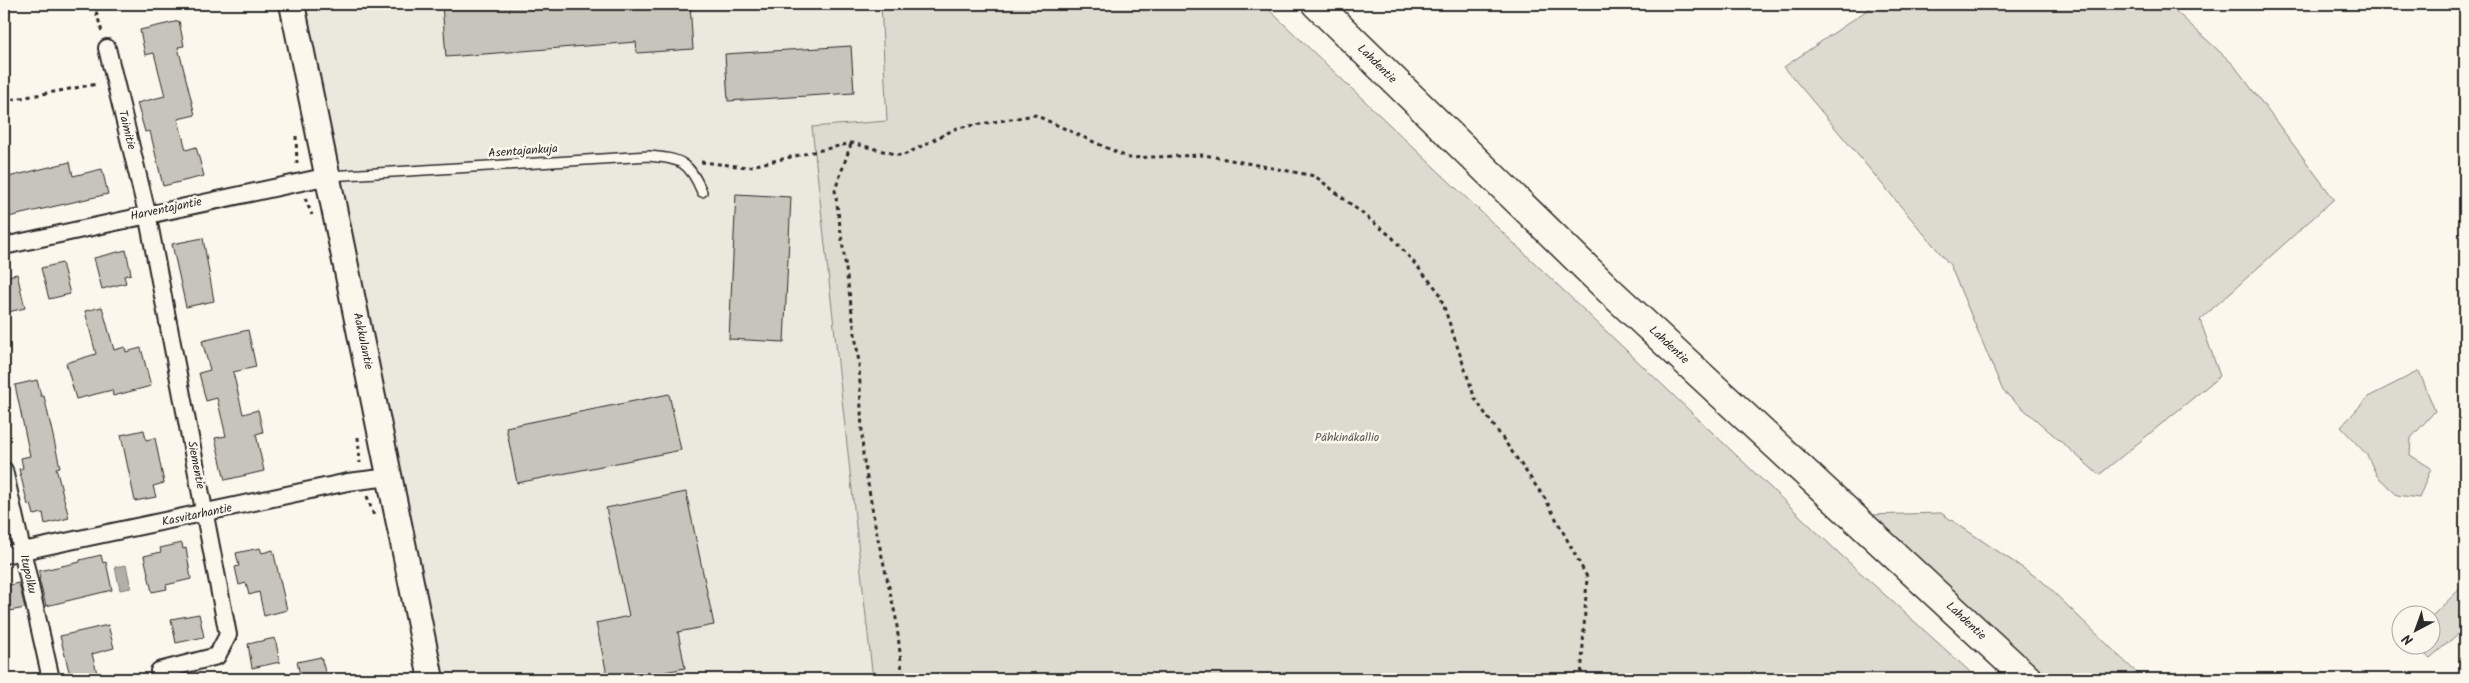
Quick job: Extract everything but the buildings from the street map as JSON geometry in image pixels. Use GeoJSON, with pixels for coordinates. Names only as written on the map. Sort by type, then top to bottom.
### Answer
{"type":"FeatureCollection","features":[{"type":"Feature","properties":{"kind":"highway","name":"Lahdentie"},"geometry":{"type":"LineString","coordinates":[[1316,4],[1611,292],[2028,679]]}},
{"type":"Feature","properties":{"kind":"street","name":"Aakkulantie"},"geometry":{"type":"LineString","coordinates":[[292,4],[329,176],[431,679]]}},
{"type":"Feature","properties":{"kind":"street","name":"Taimitie"},"geometry":{"type":"LineString","coordinates":[[107,48],[147,213]]}},
{"type":"Feature","properties":{"kind":"street","name":"Harventajantie"},"geometry":{"type":"LineString","coordinates":[[4,246],[147,213],[329,176]]}},
{"type":"Feature","properties":{"kind":"street","name":"Siementie"},"geometry":{"type":"LineString","coordinates":[[147,213],[228,635],[217,656],[159,671]]}},
{"type":"Feature","properties":{"kind":"street","name":"Itupolku"},"geometry":{"type":"LineString","coordinates":[[4,470],[52,679]]}},
{"type":"Feature","properties":{"kind":"street","name":"Kasvitarhantie"},"geometry":{"type":"LineString","coordinates":[[4,555],[348,482],[390,477]]}},
{"type":"Feature","properties":{"kind":"lane","name":"Asentajankuja"},"geometry":{"type":"LineString","coordinates":[[329,176],[649,156],[675,158]]}},
{"type":"Feature","properties":{"kind":"lane"},"geometry":{"type":"LineString","coordinates":[[675,158],[693,171],[702,192]]}},
{"type":"Feature","properties":{"kind":"path"},"geometry":{"type":"LineString","coordinates":[[94,4],[107,48]]}},
{"type":"Feature","properties":{"kind":"path"},"geometry":{"type":"LineString","coordinates":[[4,101],[115,80]]}},
{"type":"Feature","properties":{"kind":"path"},"geometry":{"type":"LineString","coordinates":[[675,158],[746,167],[852,143],[902,156],[957,128],[1035,115],[1129,158],[1204,155],[1315,176],[1392,236],[1439,292],[1475,399],[1546,500],[1587,577],[1581,679]]}},
{"type":"Feature","properties":{"kind":"path"},"geometry":{"type":"LineString","coordinates":[[852,143],[835,190],[859,363],[863,455],[876,530],[896,618],[904,679]]}},
{"type":"Feature","properties":{"kind":"shaded area"},"geometry":{"type":"Polygon","coordinates":[[[292,4],[881,4],[888,121],[812,128],[872,671],[879,679],[431,679],[292,4]]]}},
{"type":"Feature","properties":{"kind":"shaded area"},"geometry":{"type":"Polygon","coordinates":[[[126,565],[131,588],[120,590],[115,567],[126,565]]]}},
{"type":"Feature","properties":{"kind":"green space","name":"Pähkinäkallio"},"geometry":{"type":"Polygon","coordinates":[[[881,4],[1263,4],[1842,556],[1978,679],[1734,679],[1725,672],[1719,679],[879,679],[872,671],[812,127],[887,121],[881,4]]]}},
{"type":"Feature","properties":{"kind":"green space"},"geometry":{"type":"Polygon","coordinates":[[[1876,4],[2168,4],[2233,64],[2334,199],[2200,320],[2220,376],[2099,475],[2003,391],[1950,265],[1784,67],[1876,4]]]}},
{"type":"Feature","properties":{"kind":"green space"},"geometry":{"type":"Polygon","coordinates":[[[2419,371],[2435,411],[2411,438],[2410,455],[2431,468],[2419,498],[2397,495],[2377,476],[2367,455],[2341,427],[2368,397],[2419,371]]]}},
{"type":"Feature","properties":{"kind":"green space"},"geometry":{"type":"Polygon","coordinates":[[[1941,513],[2042,581],[2143,679],[2048,679],[1867,515],[1941,513]]]}},
{"type":"Feature","properties":{"kind":"green space"},"geometry":{"type":"Polygon","coordinates":[[[2465,584],[2465,628],[2442,648],[2442,606],[2465,584]]]}}]}
